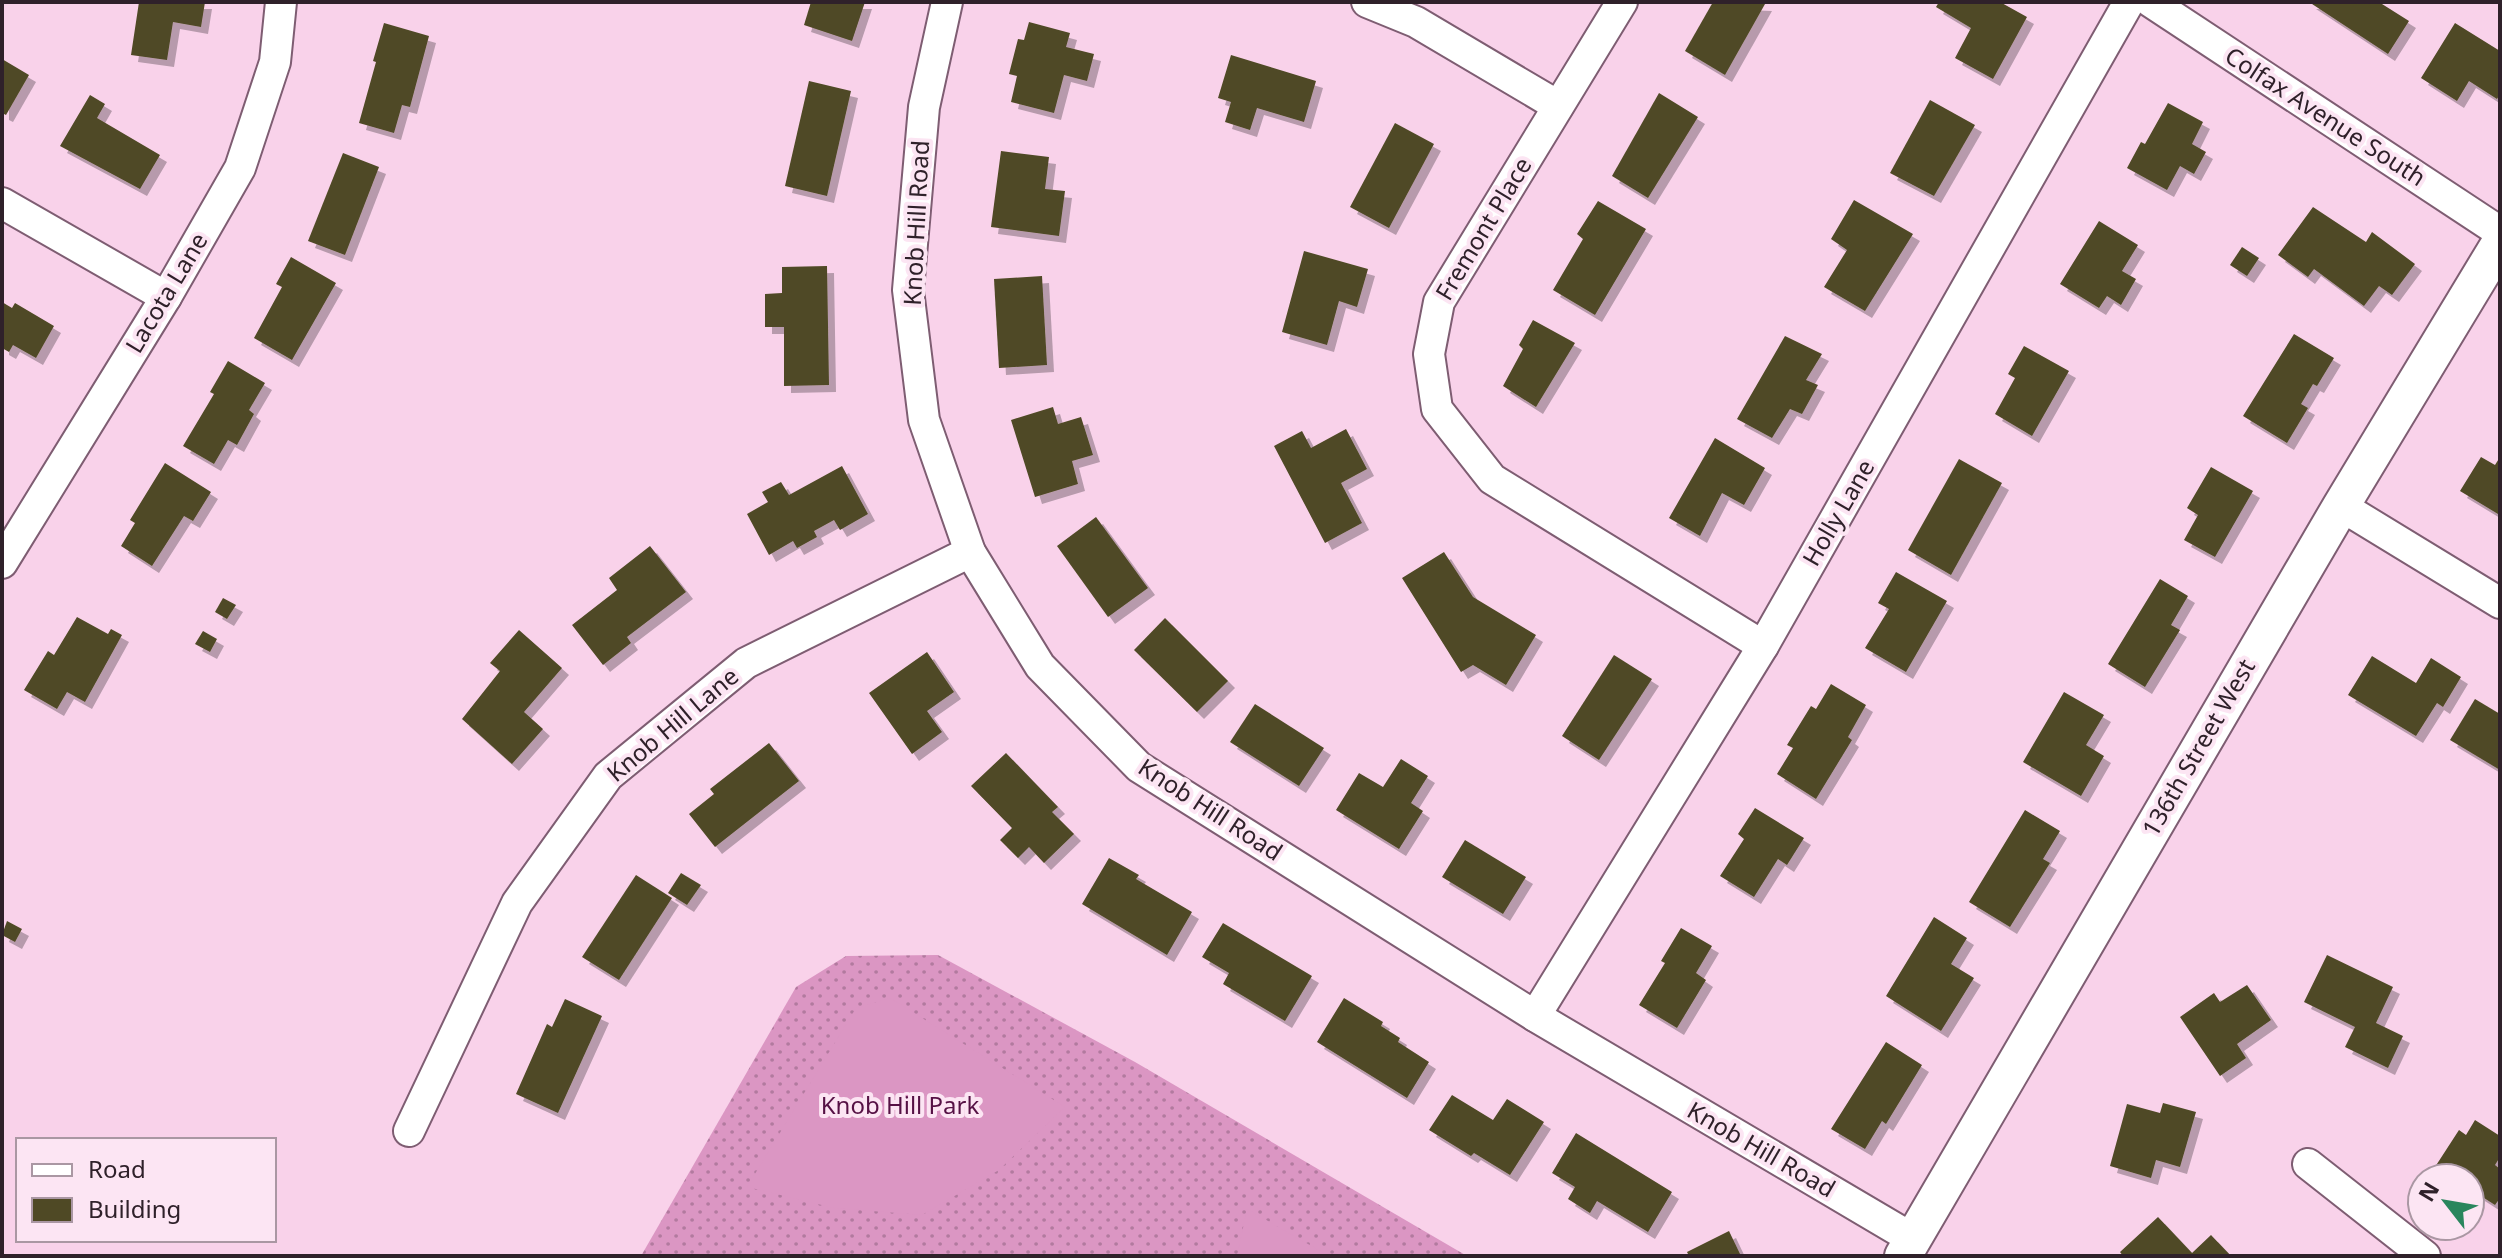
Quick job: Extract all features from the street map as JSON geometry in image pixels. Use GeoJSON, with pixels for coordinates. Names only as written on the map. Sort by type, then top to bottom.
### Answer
{"type":"FeatureCollection","features":[{"type":"Feature","properties":{"kind":"street","name":"Lacota Lane"},"geometry":{"type":"LineString","coordinates":[[2,563],[166,297],[240,168],[275,62],[281,2]]}},
{"type":"Feature","properties":{"kind":"street","name":"Knob Hill Road"},"geometry":{"type":"LineString","coordinates":[[947,2],[924,107],[908,290],[924,420],[970,552],[1040,666],[1139,767],[1908,1247]]}},
{"type":"Feature","properties":{"kind":"street"},"geometry":{"type":"LineString","coordinates":[[1367,2],[1416,22],[1558,106]]}},
{"type":"Feature","properties":{"kind":"street","name":"Fremont Place"},"geometry":{"type":"LineString","coordinates":[[1622,2],[1439,302],[1429,354],[1437,409],[1492,479],[1763,646]]}},
{"type":"Feature","properties":{"kind":"street","name":"Holly Lane"},"geometry":{"type":"LineString","coordinates":[[1535,1016],[1763,646],[2129,2]]}},
{"type":"Feature","properties":{"kind":"street","name":"Colfax Avenue South"},"geometry":{"type":"LineString","coordinates":[[2151,2],[2500,232]]}},
{"type":"Feature","properties":{"kind":"street"},"geometry":{"type":"LineString","coordinates":[[2,203],[166,297]]}},
{"type":"Feature","properties":{"kind":"street","name":"136th Street West"},"geometry":{"type":"LineString","coordinates":[[1908,1247],[2341,506],[2500,243]]}},
{"type":"Feature","properties":{"kind":"street"},"geometry":{"type":"LineString","coordinates":[[2341,506],[2500,603]]}},
{"type":"Feature","properties":{"kind":"street","name":"Knob Hill Lane"},"geometry":{"type":"LineString","coordinates":[[409,1131],[517,903],[608,776],[746,663],[970,552]]}},
{"type":"Feature","properties":{"kind":"street"},"geometry":{"type":"LineString","coordinates":[[2308,1164],[2425,1256]]}},
{"type":"Feature","properties":{"kind":"green space","name":"Knob Hill Park"},"geometry":{"type":"Polygon","coordinates":[[[938,955],[1135,1062],[1467,1256],[641,1256],[796,987],[846,956],[938,955]]]}},
{"type":"Feature","properties":{"kind":"green space"},"geometry":{"type":"Polygon","coordinates":[[[890,998],[1065,1107],[999,1170],[922,1215],[834,1208],[747,1187],[856,1008],[890,998]]]}},
{"type":"Feature","properties":{"kind":"green space"},"geometry":{"type":"Polygon","coordinates":[[[1247,1209],[1329,1256],[1237,1256],[1247,1209]]]}},
{"type":"Feature","properties":{"kind":"building"},"geometry":{"type":"Polygon","coordinates":[[[139,2],[205,2],[201,27],[173,22],[167,60],[131,55],[139,2]]]}},
{"type":"Feature","properties":{"kind":"building"},"geometry":{"type":"Polygon","coordinates":[[[811,2],[865,2],[852,41],[804,25],[811,2]]]}},
{"type":"Feature","properties":{"kind":"building"},"geometry":{"type":"Polygon","coordinates":[[[1713,2],[1765,4],[1725,75],[1685,51],[1713,2]]]}},
{"type":"Feature","properties":{"kind":"building"},"geometry":{"type":"Polygon","coordinates":[[[1939,2],[2000,2],[2027,17],[1993,79],[1955,58],[1971,28],[1936,7],[1939,2]]]}},
{"type":"Feature","properties":{"kind":"building"},"geometry":{"type":"Polygon","coordinates":[[[2309,2],[2384,2],[2382,4],[2409,21],[2388,54],[2309,2]]]}},
{"type":"Feature","properties":{"kind":"building"},"geometry":{"type":"Polygon","coordinates":[[[1029,22],[1070,33],[1066,47],[1094,54],[1087,81],[1064,75],[1054,113],[1011,102],[1017,76],[1009,74],[1018,39],[1024,40],[1029,22]]]}},
{"type":"Feature","properties":{"kind":"building"},"geometry":{"type":"Polygon","coordinates":[[[384,23],[429,36],[410,107],[402,105],[394,133],[359,123],[384,23]]]}},
{"type":"Feature","properties":{"kind":"building"},"geometry":{"type":"Polygon","coordinates":[[[2455,23],[2500,51],[2500,94],[2497,99],[2469,81],[2457,101],[2421,78],[2455,23]]]}},
{"type":"Feature","properties":{"kind":"building"},"geometry":{"type":"Polygon","coordinates":[[[1231,55],[1316,81],[1304,122],[1257,108],[1250,130],[1225,122],[1231,102],[1218,98],[1231,55]]]}},
{"type":"Feature","properties":{"kind":"building"},"geometry":{"type":"Polygon","coordinates":[[[2,59],[29,75],[6,115],[2,113],[2,59]]]}},
{"type":"Feature","properties":{"kind":"building"},"geometry":{"type":"Polygon","coordinates":[[[809,81],[851,91],[827,196],[785,186],[809,81]]]}},
{"type":"Feature","properties":{"kind":"building"},"geometry":{"type":"Polygon","coordinates":[[[1659,93],[1698,117],[1648,198],[1612,176],[1659,93]]]}},
{"type":"Feature","properties":{"kind":"building"},"geometry":{"type":"Polygon","coordinates":[[[90,95],[105,104],[97,118],[160,155],[140,189],[60,146],[90,95]]]}},
{"type":"Feature","properties":{"kind":"building"},"geometry":{"type":"Polygon","coordinates":[[[1930,100],[1975,125],[1934,196],[1890,173],[1930,100]]]}},
{"type":"Feature","properties":{"kind":"building"},"geometry":{"type":"Polygon","coordinates":[[[2168,103],[2203,122],[2192,144],[2206,152],[2194,174],[2180,166],[2167,190],[2127,168],[2141,142],[2145,144],[2168,103]]]}},
{"type":"Feature","properties":{"kind":"building"},"geometry":{"type":"Polygon","coordinates":[[[1395,123],[1434,144],[1389,228],[1350,207],[1395,123]]]}},
{"type":"Feature","properties":{"kind":"building"},"geometry":{"type":"Polygon","coordinates":[[[1001,151],[1049,157],[1045,189],[1065,191],[1059,236],[991,227],[1001,151]]]}},
{"type":"Feature","properties":{"kind":"building"},"geometry":{"type":"Polygon","coordinates":[[[343,153],[379,167],[345,255],[308,241],[343,153]]]}},
{"type":"Feature","properties":{"kind":"building"},"geometry":{"type":"Polygon","coordinates":[[[1854,200],[1913,234],[1865,311],[1824,287],[1847,250],[1831,239],[1854,200]]]}},
{"type":"Feature","properties":{"kind":"building"},"geometry":{"type":"Polygon","coordinates":[[[1598,201],[1646,229],[1595,315],[1553,290],[1583,239],[1577,234],[1598,201]]]}},
{"type":"Feature","properties":{"kind":"building"},"geometry":{"type":"Polygon","coordinates":[[[2313,207],[2366,242],[2372,232],[2415,264],[2392,295],[2379,286],[2364,306],[2314,269],[2308,277],[2278,255],[2313,207]]]}},
{"type":"Feature","properties":{"kind":"building"},"geometry":{"type":"Polygon","coordinates":[[[2099,221],[2138,245],[2122,271],[2136,279],[2121,305],[2107,296],[2099,308],[2060,284],[2099,221]]]}},
{"type":"Feature","properties":{"kind":"building"},"geometry":{"type":"Polygon","coordinates":[[[2242,247],[2259,258],[2247,276],[2230,265],[2242,247]]]}},
{"type":"Feature","properties":{"kind":"building"},"geometry":{"type":"Polygon","coordinates":[[[1304,251],[1368,269],[1357,307],[1339,301],[1327,345],[1282,332],[1304,251]]]}},
{"type":"Feature","properties":{"kind":"building"},"geometry":{"type":"Polygon","coordinates":[[[291,257],[336,283],[292,360],[254,338],[282,287],[276,284],[291,257]]]}},
{"type":"Feature","properties":{"kind":"building"},"geometry":{"type":"Polygon","coordinates":[[[827,266],[829,385],[784,386],[784,327],[765,327],[765,294],[782,293],[782,267],[827,266]]]}},
{"type":"Feature","properties":{"kind":"building"},"geometry":{"type":"Polygon","coordinates":[[[1042,276],[1047,365],[999,368],[994,279],[1042,276]]]}},
{"type":"Feature","properties":{"kind":"building"},"geometry":{"type":"Polygon","coordinates":[[[2,302],[12,308],[15,303],[54,326],[36,358],[13,345],[9,352],[2,348],[2,302]]]}},
{"type":"Feature","properties":{"kind":"building"},"geometry":{"type":"Polygon","coordinates":[[[1533,320],[1575,343],[1536,407],[1503,386],[1523,349],[1519,345],[1533,320]]]}},
{"type":"Feature","properties":{"kind":"building"},"geometry":{"type":"Polygon","coordinates":[[[2294,334],[2334,358],[2317,386],[2313,384],[2301,404],[2308,408],[2287,443],[2243,416],[2294,334]]]}},
{"type":"Feature","properties":{"kind":"building"},"geometry":{"type":"Polygon","coordinates":[[[1785,336],[1822,354],[1806,380],[1818,385],[1802,414],[1790,409],[1772,438],[1737,419],[1785,336]]]}},
{"type":"Feature","properties":{"kind":"building"},"geometry":{"type":"Polygon","coordinates":[[[2024,346],[2069,371],[2032,436],[1995,414],[2015,378],[2008,374],[2024,346]]]}},
{"type":"Feature","properties":{"kind":"building"},"geometry":{"type":"Polygon","coordinates":[[[228,361],[265,383],[249,410],[254,414],[237,445],[228,440],[214,464],[183,446],[214,394],[210,392],[228,361]]]}},
{"type":"Feature","properties":{"kind":"building"},"geometry":{"type":"Polygon","coordinates":[[[1053,407],[1058,424],[1081,417],[1093,455],[1072,461],[1078,484],[1035,497],[1011,420],[1053,407]]]}},
{"type":"Feature","properties":{"kind":"building"},"geometry":{"type":"Polygon","coordinates":[[[1346,429],[1367,469],[1341,483],[1362,523],[1325,543],[1274,446],[1302,431],[1311,448],[1346,429]]]}},
{"type":"Feature","properties":{"kind":"building"},"geometry":{"type":"Polygon","coordinates":[[[1715,438],[1765,468],[1744,505],[1722,493],[1700,536],[1669,518],[1715,438]]]}},
{"type":"Feature","properties":{"kind":"building"},"geometry":{"type":"Polygon","coordinates":[[[2481,457],[2495,465],[2500,457],[2498,514],[2460,491],[2481,457]]]}},
{"type":"Feature","properties":{"kind":"building"},"geometry":{"type":"Polygon","coordinates":[[[1959,459],[2002,483],[1951,575],[1908,550],[1959,459]]]}},
{"type":"Feature","properties":{"kind":"building"},"geometry":{"type":"Polygon","coordinates":[[[165,463],[211,492],[193,521],[184,516],[152,566],[121,546],[135,523],[130,520],[165,463]]]}},
{"type":"Feature","properties":{"kind":"building"},"geometry":{"type":"Polygon","coordinates":[[[842,466],[868,514],[840,530],[834,520],[814,531],[817,537],[797,548],[793,541],[769,555],[747,514],[768,502],[762,492],[781,482],[789,495],[842,466]]]}},
{"type":"Feature","properties":{"kind":"building"},"geometry":{"type":"Polygon","coordinates":[[[2211,467],[2253,491],[2215,557],[2184,540],[2198,515],[2187,508],[2211,467]]]}},
{"type":"Feature","properties":{"kind":"building"},"geometry":{"type":"Polygon","coordinates":[[[1096,517],[1148,588],[1108,617],[1057,546],[1096,517]]]}},
{"type":"Feature","properties":{"kind":"building"},"geometry":{"type":"Polygon","coordinates":[[[650,546],[686,592],[627,637],[631,643],[603,665],[572,625],[617,590],[609,578],[650,546]]]}},
{"type":"Feature","properties":{"kind":"building"},"geometry":{"type":"Polygon","coordinates":[[[1444,552],[1473,597],[1536,635],[1506,685],[1473,665],[1461,672],[1402,578],[1444,552]]]}},
{"type":"Feature","properties":{"kind":"building"},"geometry":{"type":"Polygon","coordinates":[[[1896,572],[1947,601],[1906,672],[1865,648],[1889,609],[1878,603],[1896,572]]]}},
{"type":"Feature","properties":{"kind":"building"},"geometry":{"type":"Polygon","coordinates":[[[2160,579],[2188,596],[2171,625],[2180,630],[2145,687],[2108,664],[2160,579]]]}},
{"type":"Feature","properties":{"kind":"building"},"geometry":{"type":"Polygon","coordinates":[[[223,598],[236,605],[227,619],[215,612],[223,598]]]}},
{"type":"Feature","properties":{"kind":"building"},"geometry":{"type":"Polygon","coordinates":[[[77,617],[108,634],[111,629],[122,635],[85,702],[67,692],[57,709],[24,690],[48,651],[54,655],[77,617]]]}},
{"type":"Feature","properties":{"kind":"building"},"geometry":{"type":"Polygon","coordinates":[[[1165,618],[1228,681],[1197,712],[1134,650],[1165,618]]]}},
{"type":"Feature","properties":{"kind":"building"},"geometry":{"type":"Polygon","coordinates":[[[519,630],[562,668],[524,712],[543,729],[512,764],[462,719],[500,671],[490,663],[519,630]]]}},
{"type":"Feature","properties":{"kind":"building"},"geometry":{"type":"Polygon","coordinates":[[[203,631],[217,639],[210,652],[195,644],[203,631]]]}},
{"type":"Feature","properties":{"kind":"building"},"geometry":{"type":"Polygon","coordinates":[[[927,652],[954,692],[927,711],[942,732],[912,754],[869,693],[927,652]]]}},
{"type":"Feature","properties":{"kind":"building"},"geometry":{"type":"Polygon","coordinates":[[[1614,655],[1652,679],[1599,760],[1562,736],[1614,655]]]}},
{"type":"Feature","properties":{"kind":"building"},"geometry":{"type":"Polygon","coordinates":[[[2372,656],[2416,683],[2431,658],[2461,677],[2443,707],[2437,703],[2416,736],[2348,695],[2372,656]]]}},
{"type":"Feature","properties":{"kind":"building"},"geometry":{"type":"Polygon","coordinates":[[[1831,684],[1866,705],[1848,737],[1852,740],[1816,799],[1777,774],[1793,748],[1787,745],[1811,706],[1816,709],[1831,684]]]}},
{"type":"Feature","properties":{"kind":"building"},"geometry":{"type":"Polygon","coordinates":[[[2064,692],[2104,715],[2086,745],[2104,756],[2081,796],[2023,762],[2064,692]]]}},
{"type":"Feature","properties":{"kind":"building"},"geometry":{"type":"Polygon","coordinates":[[[2475,699],[2500,714],[2500,770],[2450,740],[2475,699]]]}},
{"type":"Feature","properties":{"kind":"building"},"geometry":{"type":"Polygon","coordinates":[[[1255,704],[1324,748],[1299,786],[1230,742],[1255,704]]]}},
{"type":"Feature","properties":{"kind":"building"},"geometry":{"type":"Polygon","coordinates":[[[769,743],[799,781],[715,847],[689,814],[714,794],[710,789],[769,743]]]}},
{"type":"Feature","properties":{"kind":"building"},"geometry":{"type":"Polygon","coordinates":[[[1006,753],[1058,807],[1052,812],[1074,834],[1044,863],[1029,847],[1018,858],[1000,840],[1012,828],[971,786],[1006,753]]]}},
{"type":"Feature","properties":{"kind":"building"},"geometry":{"type":"Polygon","coordinates":[[[1401,759],[1428,776],[1411,803],[1423,811],[1399,849],[1336,810],[1359,773],[1383,787],[1401,759]]]}},
{"type":"Feature","properties":{"kind":"building"},"geometry":{"type":"Polygon","coordinates":[[[1755,808],[1804,838],[1787,865],[1778,859],[1754,897],[1720,876],[1744,839],[1738,834],[1755,808]]]}},
{"type":"Feature","properties":{"kind":"building"},"geometry":{"type":"Polygon","coordinates":[[[2025,810],[2060,831],[2043,859],[2050,863],[2010,927],[1969,902],[2025,810]]]}},
{"type":"Feature","properties":{"kind":"building"},"geometry":{"type":"Polygon","coordinates":[[[1465,840],[1526,877],[1503,914],[1442,877],[1465,840]]]}},
{"type":"Feature","properties":{"kind":"building"},"geometry":{"type":"Polygon","coordinates":[[[1109,858],[1139,875],[1136,879],[1192,912],[1167,955],[1082,904],[1109,858]]]}},
{"type":"Feature","properties":{"kind":"building"},"geometry":{"type":"Polygon","coordinates":[[[681,873],[701,885],[687,905],[668,893],[681,873]]]}},
{"type":"Feature","properties":{"kind":"building"},"geometry":{"type":"Polygon","coordinates":[[[636,875],[672,898],[619,980],[582,957],[636,875]]]}},
{"type":"Feature","properties":{"kind":"building"},"geometry":{"type":"Polygon","coordinates":[[[1934,917],[1967,938],[1951,964],[1974,978],[1941,1031],[1886,996],[1934,917]]]}},
{"type":"Feature","properties":{"kind":"building"},"geometry":{"type":"Polygon","coordinates":[[[7,921],[22,929],[15,942],[2,935],[7,921]]]}},
{"type":"Feature","properties":{"kind":"building"},"geometry":{"type":"Polygon","coordinates":[[[1223,923],[1312,976],[1285,1021],[1223,984],[1229,973],[1202,957],[1223,923]]]}},
{"type":"Feature","properties":{"kind":"building"},"geometry":{"type":"Polygon","coordinates":[[[1681,928],[1712,946],[1696,973],[1706,980],[1677,1028],[1639,1005],[1665,963],[1661,961],[1681,928]]]}},
{"type":"Feature","properties":{"kind":"building"},"geometry":{"type":"Polygon","coordinates":[[[2327,955],[2393,987],[2376,1023],[2403,1036],[2388,1068],[2345,1047],[2355,1027],[2304,1002],[2327,955]]]}},
{"type":"Feature","properties":{"kind":"building"},"geometry":{"type":"Polygon","coordinates":[[[2247,985],[2271,1020],[2237,1044],[2246,1058],[2220,1076],[2180,1017],[2214,993],[2220,1002],[2247,985]]]}},
{"type":"Feature","properties":{"kind":"building"},"geometry":{"type":"Polygon","coordinates":[[[1344,998],[1383,1022],[1381,1026],[1400,1038],[1398,1042],[1429,1062],[1407,1098],[1317,1042],[1344,998]]]}},
{"type":"Feature","properties":{"kind":"building"},"geometry":{"type":"Polygon","coordinates":[[[565,999],[602,1016],[558,1113],[516,1094],[547,1024],[552,1027],[565,999]]]}},
{"type":"Feature","properties":{"kind":"building"},"geometry":{"type":"Polygon","coordinates":[[[1886,1042],[1922,1065],[1886,1124],[1882,1121],[1865,1149],[1831,1129],[1886,1042]]]}},
{"type":"Feature","properties":{"kind":"building"},"geometry":{"type":"Polygon","coordinates":[[[1452,1095],[1493,1120],[1507,1099],[1544,1122],[1510,1175],[1429,1130],[1452,1095]]]}},
{"type":"Feature","properties":{"kind":"building"},"geometry":{"type":"Polygon","coordinates":[[[2163,1103],[2196,1112],[2180,1167],[2156,1160],[2151,1178],[2110,1166],[2127,1104],[2160,1113],[2163,1103]]]}},
{"type":"Feature","properties":{"kind":"building"},"geometry":{"type":"Polygon","coordinates":[[[2475,1120],[2500,1136],[2500,1157],[2495,1165],[2500,1169],[2500,1198],[2495,1205],[2486,1199],[2486,1162],[2438,1162],[2459,1130],[2466,1135],[2475,1120]]]}},
{"type":"Feature","properties":{"kind":"building"},"geometry":{"type":"Polygon","coordinates":[[[1576,1133],[1672,1192],[1648,1232],[1597,1201],[1590,1213],[1568,1199],[1575,1187],[1552,1173],[1576,1133]]]}},
{"type":"Feature","properties":{"kind":"building"},"geometry":{"type":"Polygon","coordinates":[[[2158,1217],[2192,1253],[2211,1235],[2231,1256],[2123,1256],[2120,1252],[2158,1217]]]}},
{"type":"Feature","properties":{"kind":"building"},"geometry":{"type":"Polygon","coordinates":[[[1729,1231],[1741,1256],[1689,1256],[1687,1252],[1729,1231]]]}}]}
